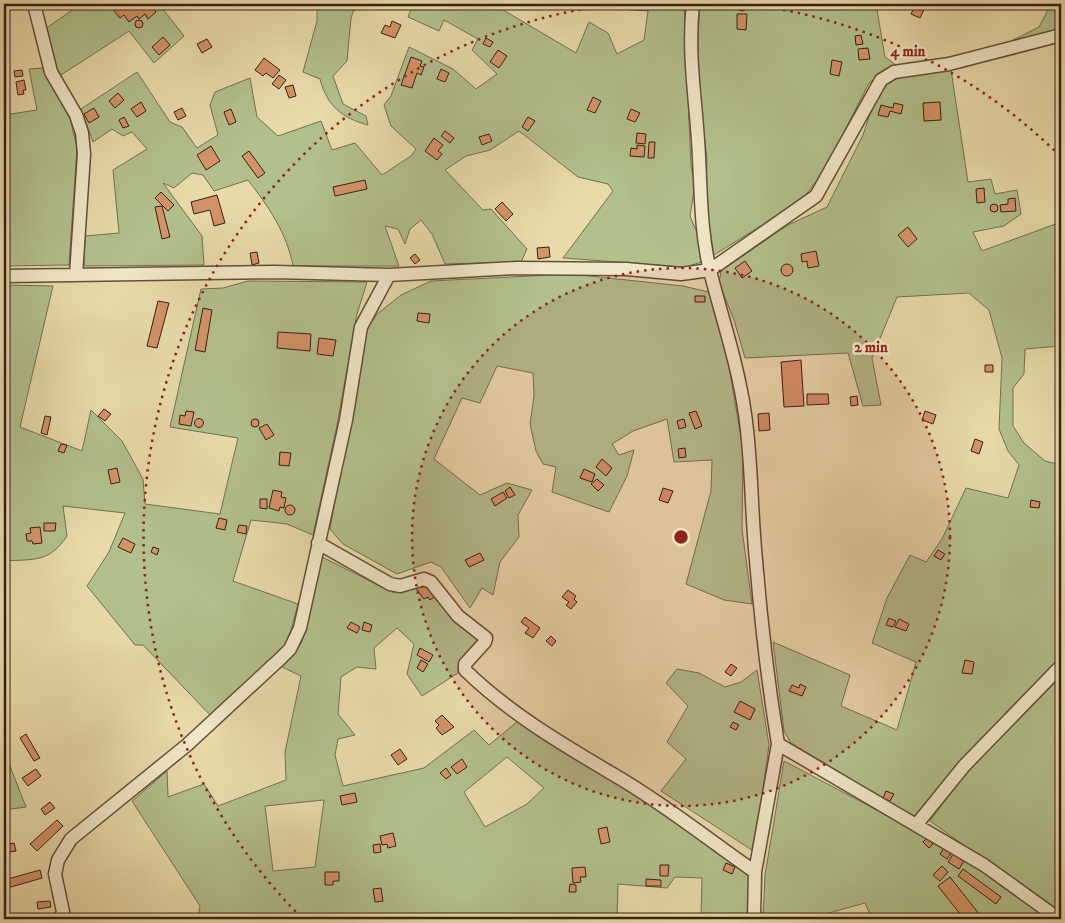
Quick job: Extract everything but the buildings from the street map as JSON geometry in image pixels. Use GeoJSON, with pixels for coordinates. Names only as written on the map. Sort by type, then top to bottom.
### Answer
{"type":"FeatureCollection","features":[{"type":"Feature","properties":{"kind":"street"},"geometry":{"type":"LineString","coordinates":[[34,4],[51,72],[76,115],[82,133],[84,154],[76,275]]}},
{"type":"Feature","properties":{"kind":"street"},"geometry":{"type":"LineString","coordinates":[[693,4],[691,22],[691,84],[699,158],[702,224],[710,270],[725,323],[745,412],[751,467],[760,608],[767,676],[778,744],[756,872],[754,919]]}},
{"type":"Feature","properties":{"kind":"street"},"geometry":{"type":"LineString","coordinates":[[4,276],[275,272],[389,274],[516,268],[626,269],[682,274],[710,270],[816,196],[826,182],[871,94],[881,80],[894,72],[949,64],[1061,35]]}},
{"type":"Feature","properties":{"kind":"street"},"geometry":{"type":"LineString","coordinates":[[60,919],[64,912],[56,887],[56,866],[71,839],[187,745],[290,650],[300,628],[346,420],[361,327],[389,274]]}},
{"type":"Feature","properties":{"kind":"street"},"geometry":{"type":"LineString","coordinates":[[318,543],[390,584],[400,586],[424,579],[431,582],[458,616],[486,638],[485,642],[466,664],[465,670],[476,681],[543,732],[612,774],[756,872]]}},
{"type":"Feature","properties":{"kind":"street"},"geometry":{"type":"LineString","coordinates":[[917,824],[964,766],[1061,666]]}},
{"type":"Feature","properties":{"kind":"street"},"geometry":{"type":"LineString","coordinates":[[778,744],[984,865],[1059,919]]}},
{"type":"Feature","properties":{"kind":"green space"},"geometry":{"type":"Polygon","coordinates":[[[81,4],[159,4],[184,36],[154,63],[129,31],[61,75],[54,65],[45,29],[81,4]]]}},
{"type":"Feature","properties":{"kind":"green space"},"geometry":{"type":"Polygon","coordinates":[[[317,4],[356,4],[351,18],[347,61],[333,76],[343,104],[366,116],[368,125],[351,119],[337,110],[327,97],[320,79],[303,72],[317,21],[317,4]]]}},
{"type":"Feature","properties":{"kind":"green space"},"geometry":{"type":"Polygon","coordinates":[[[413,4],[493,4],[576,53],[589,22],[608,33],[617,54],[644,40],[648,11],[618,9],[619,4],[684,4],[691,167],[695,184],[690,216],[698,235],[702,262],[685,267],[563,258],[613,191],[608,184],[578,177],[519,131],[490,150],[466,156],[445,170],[483,210],[491,209],[527,249],[521,262],[445,264],[432,234],[421,220],[410,229],[405,244],[398,229],[385,226],[399,266],[293,266],[281,231],[263,200],[248,180],[214,191],[203,175],[192,173],[174,188],[163,183],[202,236],[204,265],[84,266],[85,236],[119,233],[113,170],[147,149],[132,132],[123,136],[112,129],[93,142],[81,109],[137,72],[170,122],[182,127],[197,148],[218,135],[210,105],[215,92],[250,78],[257,117],[278,136],[321,121],[332,150],[355,143],[382,175],[411,156],[416,149],[391,126],[384,105],[391,96],[409,47],[453,69],[476,89],[497,74],[472,50],[478,39],[444,20],[439,31],[408,17],[413,4]]]}},
{"type":"Feature","properties":{"kind":"green space"},"geometry":{"type":"Polygon","coordinates":[[[700,4],[876,4],[885,57],[896,65],[869,83],[824,171],[801,201],[714,255],[706,205],[707,158],[699,100],[698,39],[700,4]]]}},
{"type":"Feature","properties":{"kind":"green space"},"geometry":{"type":"Polygon","coordinates":[[[1051,4],[1061,4],[1061,29],[1043,35],[1013,40],[1039,27],[1051,4]]]}},
{"type":"Feature","properties":{"kind":"green space"},"geometry":{"type":"Polygon","coordinates":[[[42,68],[70,119],[77,147],[69,265],[4,266],[4,115],[37,110],[29,69],[42,68]]]}},
{"type":"Feature","properties":{"kind":"green space"},"geometry":{"type":"Polygon","coordinates":[[[951,70],[968,182],[991,179],[995,194],[1017,190],[1021,214],[1004,226],[973,232],[982,251],[1061,222],[1061,346],[1025,349],[1024,374],[1013,388],[1013,426],[1024,443],[1045,461],[1061,465],[1061,660],[957,765],[915,818],[791,743],[784,731],[773,642],[850,675],[841,706],[897,730],[916,662],[872,643],[887,598],[910,555],[926,562],[942,539],[966,488],[1008,498],[1019,465],[1008,451],[999,429],[1002,358],[989,310],[969,293],[897,297],[872,358],[881,405],[863,406],[848,353],[745,358],[734,320],[719,283],[721,271],[788,225],[827,207],[863,135],[873,105],[887,84],[898,76],[951,70]]]}},
{"type":"Feature","properties":{"kind":"green space"},"geometry":{"type":"Polygon","coordinates":[[[571,274],[683,286],[709,292],[728,361],[743,449],[742,529],[752,604],[724,600],[686,584],[711,491],[712,460],[674,462],[667,419],[633,431],[612,444],[619,455],[634,450],[627,476],[609,512],[552,492],[556,467],[543,464],[536,451],[530,424],[534,396],[533,373],[497,366],[480,403],[462,398],[434,459],[480,495],[507,483],[532,490],[518,515],[519,537],[500,562],[493,595],[482,588],[470,608],[441,567],[431,562],[397,574],[343,544],[330,529],[367,329],[377,314],[401,295],[431,281],[571,274]]]}},
{"type":"Feature","properties":{"kind":"green space"},"geometry":{"type":"Polygon","coordinates":[[[248,281],[367,282],[357,314],[337,425],[313,535],[287,524],[251,520],[233,581],[298,604],[290,634],[282,650],[212,717],[143,645],[135,645],[87,586],[109,552],[125,513],[63,506],[67,536],[54,551],[40,558],[4,561],[4,285],[53,286],[20,427],[82,451],[91,410],[122,441],[143,479],[145,504],[220,514],[238,438],[170,427],[201,289],[223,288],[248,281]]]}},
{"type":"Feature","properties":{"kind":"green space"},"geometry":{"type":"Polygon","coordinates":[[[322,557],[394,593],[425,586],[456,623],[480,638],[459,661],[458,673],[422,696],[407,674],[414,644],[397,628],[374,648],[376,669],[357,667],[341,677],[338,714],[355,735],[338,739],[335,755],[343,786],[424,768],[474,730],[489,745],[518,721],[609,777],[752,874],[750,919],[701,919],[702,878],[675,877],[667,888],[618,884],[617,919],[198,919],[200,906],[132,801],[167,771],[168,797],[204,784],[218,806],[286,780],[285,752],[301,676],[282,667],[302,642],[322,557]],[[507,757],[464,792],[485,827],[527,804],[544,788],[507,757]],[[324,800],[265,806],[273,871],[315,867],[324,800]]]}},
{"type":"Feature","properties":{"kind":"green space"},"geometry":{"type":"Polygon","coordinates":[[[677,669],[699,673],[725,687],[741,682],[757,670],[769,745],[752,850],[661,791],[686,759],[667,742],[688,706],[666,683],[677,669]]]}},
{"type":"Feature","properties":{"kind":"green space"},"geometry":{"type":"Polygon","coordinates":[[[1061,673],[1061,915],[930,821],[966,772],[1061,673]]]}},
{"type":"Feature","properties":{"kind":"green space"},"geometry":{"type":"Polygon","coordinates":[[[4,751],[26,807],[4,810],[4,751]]]}},
{"type":"Feature","properties":{"kind":"green space"},"geometry":{"type":"Polygon","coordinates":[[[784,761],[960,854],[1048,919],[872,919],[865,903],[807,919],[763,919],[765,875],[784,761]]]}}]}
